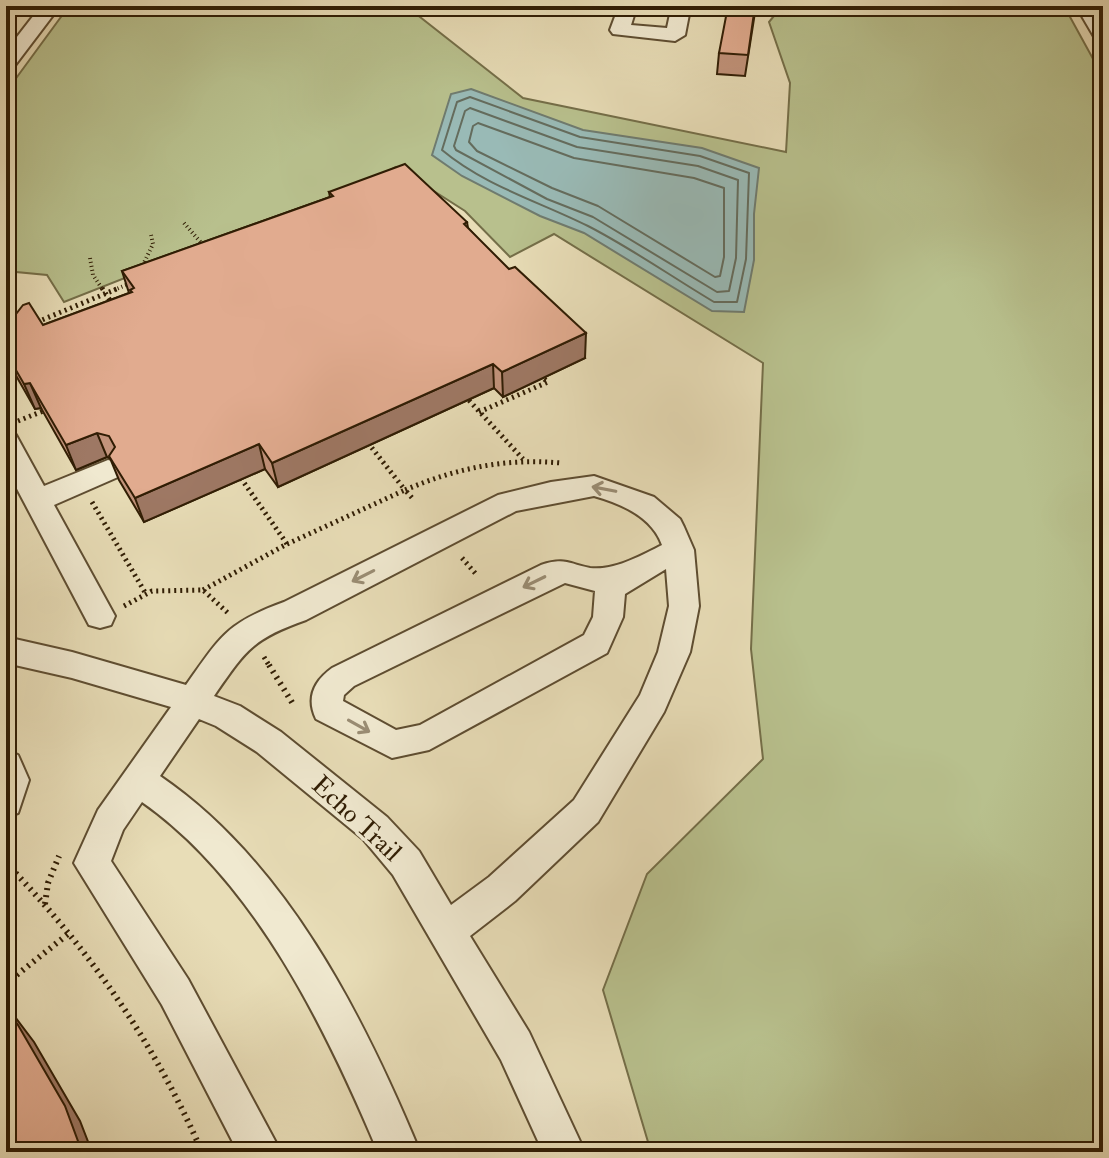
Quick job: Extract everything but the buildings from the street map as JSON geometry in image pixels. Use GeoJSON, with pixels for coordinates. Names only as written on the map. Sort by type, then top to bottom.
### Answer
{"type":"FeatureCollection","features":[{"type":"Feature","properties":{"kind":"street"},"geometry":{"type":"LineString","coordinates":[[6,64],[51,6]]}},
{"type":"Feature","properties":{"kind":"street"},"geometry":{"type":"LineString","coordinates":[[628,6],[620,30],[675,35],[681,9],[649,6]]}},
{"type":"Feature","properties":{"kind":"street"},"geometry":{"type":"LineString","coordinates":[[1085,6],[1103,36]]}},
{"type":"Feature","properties":{"kind":"street"},"geometry":{"type":"LineString","coordinates":[[6,442],[100,616]]}},
{"type":"Feature","properties":{"kind":"street"},"geometry":{"type":"LineString","coordinates":[[38,500],[106,483]]}},
{"type":"Feature","properties":{"kind":"street"},"geometry":{"type":"LineString","coordinates":[[260,1152],[175,992],[92,863],[110,821],[232,645],[259,624],[295,611],[508,502],[594,486],[644,504],[674,538],[684,606],[674,652],[653,702],[586,811],[502,889],[447,931]]}},
{"type":"Feature","properties":{"kind":"street"},"geometry":{"type":"LineString","coordinates":[[635,571],[593,580],[565,571],[552,573],[343,677],[332,684],[326,697],[328,709],[392,744],[429,736],[596,644],[608,617],[610,588],[635,571],[674,538]]}},
{"type":"Feature","properties":{"kind":"street","name":"Echo Trail"},"geometry":{"type":"LineString","coordinates":[[6,650],[72,665],[193,702],[228,716],[269,742],[375,828],[406,863],[515,1046],[564,1152]]}},
{"type":"Feature","properties":{"kind":"street"},"geometry":{"type":"LineString","coordinates":[[6,765],[12,780],[6,802]]}},
{"type":"Feature","properties":{"kind":"street"},"geometry":{"type":"LineString","coordinates":[[138,780],[190,819],[247,880],[320,990],[399,1152]]}},
{"type":"Feature","properties":{"kind":"path"},"geometry":{"type":"LineString","coordinates":[[184,223],[210,253]]}},
{"type":"Feature","properties":{"kind":"path"},"geometry":{"type":"LineString","coordinates":[[27,326],[135,281],[153,244],[151,235]]}},
{"type":"Feature","properties":{"kind":"path"},"geometry":{"type":"LineString","coordinates":[[90,258],[93,275],[121,316]]}},
{"type":"Feature","properties":{"kind":"path"},"geometry":{"type":"LineString","coordinates":[[32,312],[45,330]]}},
{"type":"Feature","properties":{"kind":"path"},"geometry":{"type":"LineString","coordinates":[[479,412],[548,382],[543,378]]}},
{"type":"Feature","properties":{"kind":"path"},"geometry":{"type":"LineString","coordinates":[[463,394],[523,460]]}},
{"type":"Feature","properties":{"kind":"path"},"geometry":{"type":"LineString","coordinates":[[367,442],[414,500]]}},
{"type":"Feature","properties":{"kind":"path"},"geometry":{"type":"LineString","coordinates":[[100,616],[152,591],[203,590],[287,544],[467,465],[523,460],[596,467],[594,486]]}},
{"type":"Feature","properties":{"kind":"path"},"geometry":{"type":"LineString","coordinates":[[232,466],[287,544]]}},
{"type":"Feature","properties":{"kind":"path"},"geometry":{"type":"LineString","coordinates":[[106,483],[92,502],[146,594]]}},
{"type":"Feature","properties":{"kind":"path"},"geometry":{"type":"LineString","coordinates":[[462,558],[476,574]]}},
{"type":"Feature","properties":{"kind":"path"},"geometry":{"type":"LineString","coordinates":[[203,590],[230,615],[225,623]]}},
{"type":"Feature","properties":{"kind":"path"},"geometry":{"type":"LineString","coordinates":[[262,655],[293,704]]}},
{"type":"Feature","properties":{"kind":"path"},"geometry":{"type":"LineString","coordinates":[[6,863],[38,895],[137,1023],[187,1115],[202,1152]]}},
{"type":"Feature","properties":{"kind":"path"},"geometry":{"type":"LineString","coordinates":[[6,980],[8,982],[68,934]]}},
{"type":"Feature","properties":{"kind":"green space"},"geometry":{"type":"Polygon","coordinates":[[[69,6],[406,6],[523,98],[786,152],[790,83],[769,22],[782,6],[1064,6],[1103,77],[1103,1152],[651,1152],[603,990],[647,874],[763,759],[751,649],[763,363],[554,234],[510,257],[465,211],[396,167],[363,184],[64,302],[47,275],[6,271],[6,92],[69,6]]]}},
{"type":"Feature","properties":{"kind":"water"},"geometry":{"type":"Polygon","coordinates":[[[471,89],[583,130],[702,148],[759,168],[754,214],[754,260],[744,312],[712,311],[584,233],[540,216],[462,176],[432,155],[451,94],[471,89]]]}}]}
